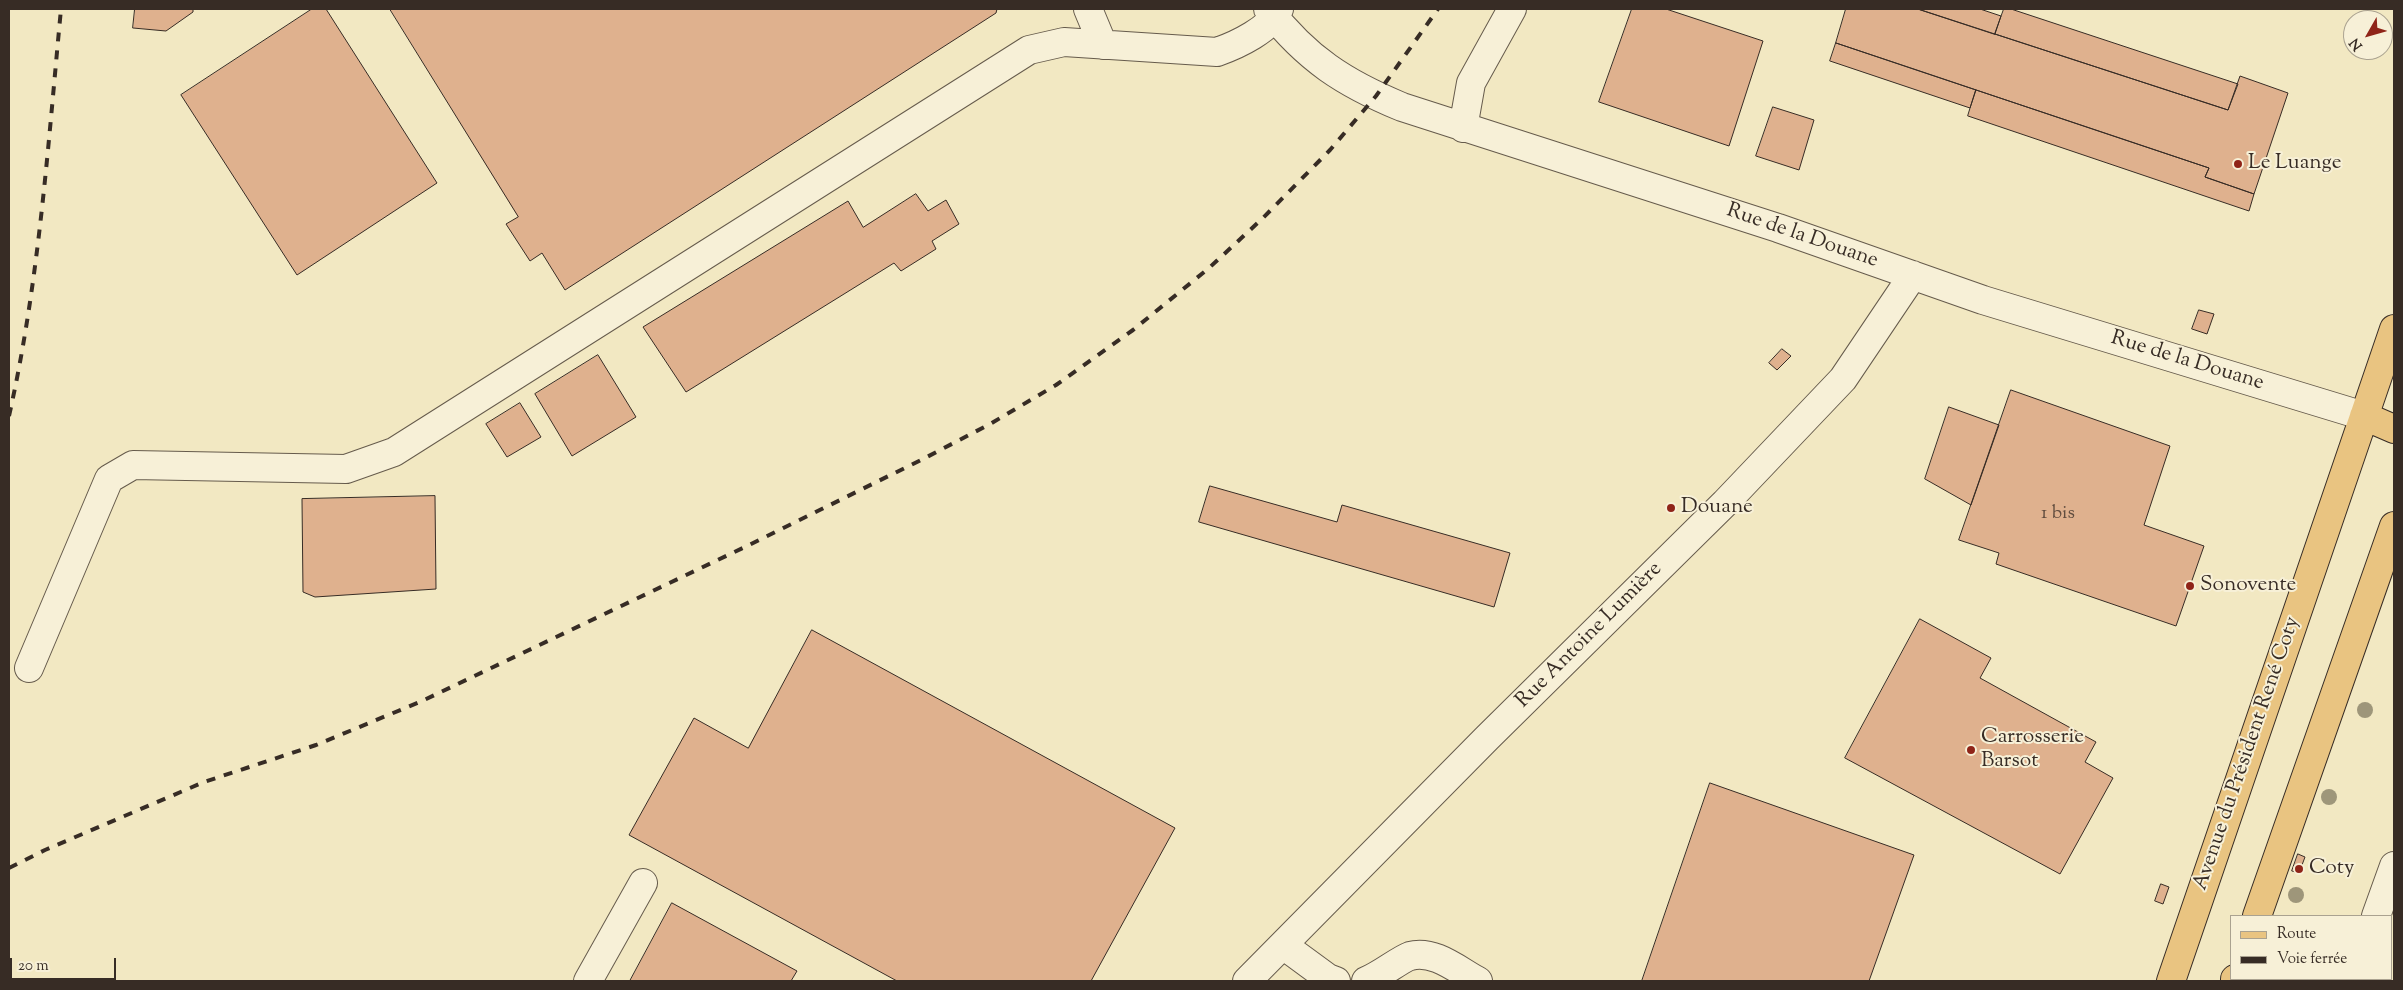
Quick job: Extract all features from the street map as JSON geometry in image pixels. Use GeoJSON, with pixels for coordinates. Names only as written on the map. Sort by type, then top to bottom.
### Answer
{"type":"FeatureCollection","features":[{"type":"Feature","properties":{"kind":"main road","name":"Avenue du Président René Coty"},"geometry":{"type":"LineString","coordinates":[[2171,981],[2394,329]]}},
{"type":"Feature","properties":{"kind":"main road"},"geometry":{"type":"LineString","coordinates":[[2364,416],[2394,429]]}},
{"type":"Feature","properties":{"kind":"main road"},"geometry":{"type":"LineString","coordinates":[[2257,915],[2394,526]]}},
{"type":"Feature","properties":{"kind":"street"},"geometry":{"type":"LineString","coordinates":[[1088,9],[1103,45]]}},
{"type":"Feature","properties":{"kind":"street"},"geometry":{"type":"LineString","coordinates":[[1462,128],[1471,83],[1512,9]]}},
{"type":"Feature","properties":{"kind":"street"},"geometry":{"type":"LineString","coordinates":[[29,668],[109,479],[133,465],[346,469],[394,452],[1029,50],[1064,42],[1216,52],[1236,46],[1274,12]]}},
{"type":"Feature","properties":{"kind":"street","name":"Rue de la Douane"},"geometry":{"type":"LineString","coordinates":[[1274,12],[1315,60],[1348,82],[1402,107],[1462,128],[1778,228],[1983,300],[2364,416]]}},
{"type":"Feature","properties":{"kind":"street","name":"Rue Antoine Lumière"},"geometry":{"type":"LineString","coordinates":[[1247,981],[1725,503],[1842,379],[1913,275]]}},
{"type":"Feature","properties":{"kind":"street"},"geometry":{"type":"LineString","coordinates":[[2376,915],[2394,866]]}},
{"type":"Feature","properties":{"kind":"street"},"geometry":{"type":"LineString","coordinates":[[588,981],[643,883]]}},
{"type":"Feature","properties":{"kind":"street"},"geometry":{"type":"LineString","coordinates":[[1283,944],[1328,978],[1336,981]]}},
{"type":"Feature","properties":{"kind":"street"},"geometry":{"type":"LineString","coordinates":[[1366,981],[1381,976],[1410,956],[1430,955],[1478,981]]}},
{"type":"Feature","properties":{"kind":"building"},"geometry":{"type":"Polygon","coordinates":[[[135,9],[193,9],[193,12],[166,31],[133,28],[135,9]]]}},
{"type":"Feature","properties":{"kind":"building"},"geometry":{"type":"Polygon","coordinates":[[[312,9],[326,9],[437,183],[297,275],[181,95],[312,9]]]}},
{"type":"Feature","properties":{"kind":"building"},"geometry":{"type":"Polygon","coordinates":[[[390,9],[997,9],[996,13],[565,290],[542,253],[530,261],[506,224],[518,217],[390,9]]]}},
{"type":"Feature","properties":{"kind":"building"},"geometry":{"type":"Polygon","coordinates":[[[1632,9],[1666,9],[1763,41],[1729,146],[1599,102],[1632,9]]]}},
{"type":"Feature","properties":{"kind":"building"},"geometry":{"type":"Polygon","coordinates":[[[1846,9],[1918,9],[2228,110],[2240,76],[2288,93],[2254,194],[2205,177],[2209,168],[1836,43],[1846,9]]]}},
{"type":"Feature","properties":{"kind":"building"},"geometry":{"type":"Polygon","coordinates":[[[1918,9],[1980,9],[2001,16],[1995,34],[1918,9]]]}},
{"type":"Feature","properties":{"kind":"building"},"geometry":{"type":"Polygon","coordinates":[[[2004,9],[2011,9],[2238,84],[2228,110],[1995,34],[2004,9]]]}},
{"type":"Feature","properties":{"kind":"building"},"geometry":{"type":"Polygon","coordinates":[[[1836,43],[1976,90],[1970,108],[1830,61],[1836,43]]]}},
{"type":"Feature","properties":{"kind":"building"},"geometry":{"type":"Polygon","coordinates":[[[1976,90],[2209,168],[2205,177],[2254,194],[2249,211],[1968,116],[1976,90]]]}},
{"type":"Feature","properties":{"kind":"building"},"geometry":{"type":"Polygon","coordinates":[[[1773,107],[1814,120],[1799,170],[1756,156],[1773,107]]]}},
{"type":"Feature","properties":{"kind":"building"},"geometry":{"type":"Polygon","coordinates":[[[916,194],[928,211],[946,200],[959,224],[932,241],[936,249],[901,271],[894,263],[686,392],[643,327],[848,201],[863,227],[916,194]]]}},
{"type":"Feature","properties":{"kind":"building"},"geometry":{"type":"Polygon","coordinates":[[[2199,310],[2214,314],[2207,334],[2192,329],[2199,310]]]}},
{"type":"Feature","properties":{"kind":"building"},"geometry":{"type":"Polygon","coordinates":[[[1782,349],[1791,356],[1777,370],[1769,363],[1782,349]]]}},
{"type":"Feature","properties":{"kind":"building"},"geometry":{"type":"Polygon","coordinates":[[[598,355],[636,417],[572,456],[535,394],[598,355]]]}},
{"type":"Feature","properties":{"kind":"building"},"geometry":{"type":"Polygon","coordinates":[[[2011,390],[2170,446],[2144,525],[2204,546],[2176,626],[1996,564],[1999,553],[1959,540],[2011,390]]]}},
{"type":"Feature","properties":{"kind":"building"},"geometry":{"type":"Polygon","coordinates":[[[520,403],[541,437],[507,457],[486,424],[520,403]]]}},
{"type":"Feature","properties":{"kind":"building"},"geometry":{"type":"Polygon","coordinates":[[[1949,407],[1999,425],[1971,505],[1925,479],[1949,407]]]}},
{"type":"Feature","properties":{"kind":"building"},"geometry":{"type":"Polygon","coordinates":[[[1210,486],[1337,522],[1342,505],[1510,553],[1494,607],[1199,522],[1210,486]]]}},
{"type":"Feature","properties":{"kind":"building"},"geometry":{"type":"Polygon","coordinates":[[[435,496],[436,589],[315,597],[303,592],[302,499],[435,496]]]}},
{"type":"Feature","properties":{"kind":"building","name":"Carrosserie Barsot"},"geometry":{"type":"Polygon","coordinates":[[[1920,619],[1991,658],[1980,678],[2096,742],[2085,762],[2113,778],[2060,874],[1845,758],[1920,619]]]}},
{"type":"Feature","properties":{"kind":"building"},"geometry":{"type":"Polygon","coordinates":[[[812,630],[1175,828],[1091,981],[897,981],[629,835],[694,718],[748,748],[812,630]]]}},
{"type":"Feature","properties":{"kind":"building"},"geometry":{"type":"Polygon","coordinates":[[[1710,783],[1914,855],[1869,981],[1642,981],[1710,783]]]}},
{"type":"Feature","properties":{"kind":"building"},"geometry":{"type":"Polygon","coordinates":[[[2298,854],[2305,857],[2299,873],[2292,871],[2298,854]]]}},
{"type":"Feature","properties":{"kind":"building"},"geometry":{"type":"Polygon","coordinates":[[[2161,884],[2169,887],[2163,904],[2155,901],[2161,884]]]}},
{"type":"Feature","properties":{"kind":"building"},"geometry":{"type":"Polygon","coordinates":[[[672,903],[797,971],[791,981],[630,981],[672,903]]]}},
{"type":"Feature","properties":{"kind":"railway"},"geometry":{"type":"LineString","coordinates":[[9,416],[28,315],[35,265],[47,162],[61,9]]}},
{"type":"Feature","properties":{"kind":"railway"},"geometry":{"type":"LineString","coordinates":[[9,868],[45,850],[204,782],[316,745],[422,701],[745,547],[925,458],[990,424],[1056,385],[1133,330],[1209,268],[1263,218],[1330,150],[1376,96],[1438,9]]}},
{"type":"Feature","properties":{"kind":"place","name":"Le Luange"},"geometry":{"type":"Point","coordinates":[2238,164]}},
{"type":"Feature","properties":{"kind":"place","name":"Douane"},"geometry":{"type":"Point","coordinates":[1671,508]}},
{"type":"Feature","properties":{"kind":"place","name":"Sonovente"},"geometry":{"type":"Point","coordinates":[2190,586]}},
{"type":"Feature","properties":{"kind":"place","name":"Carrosserie Barsot"},"geometry":{"type":"Point","coordinates":[1971,750]}},
{"type":"Feature","properties":{"kind":"place","name":"Coty"},"geometry":{"type":"Point","coordinates":[2299,869]}}]}
